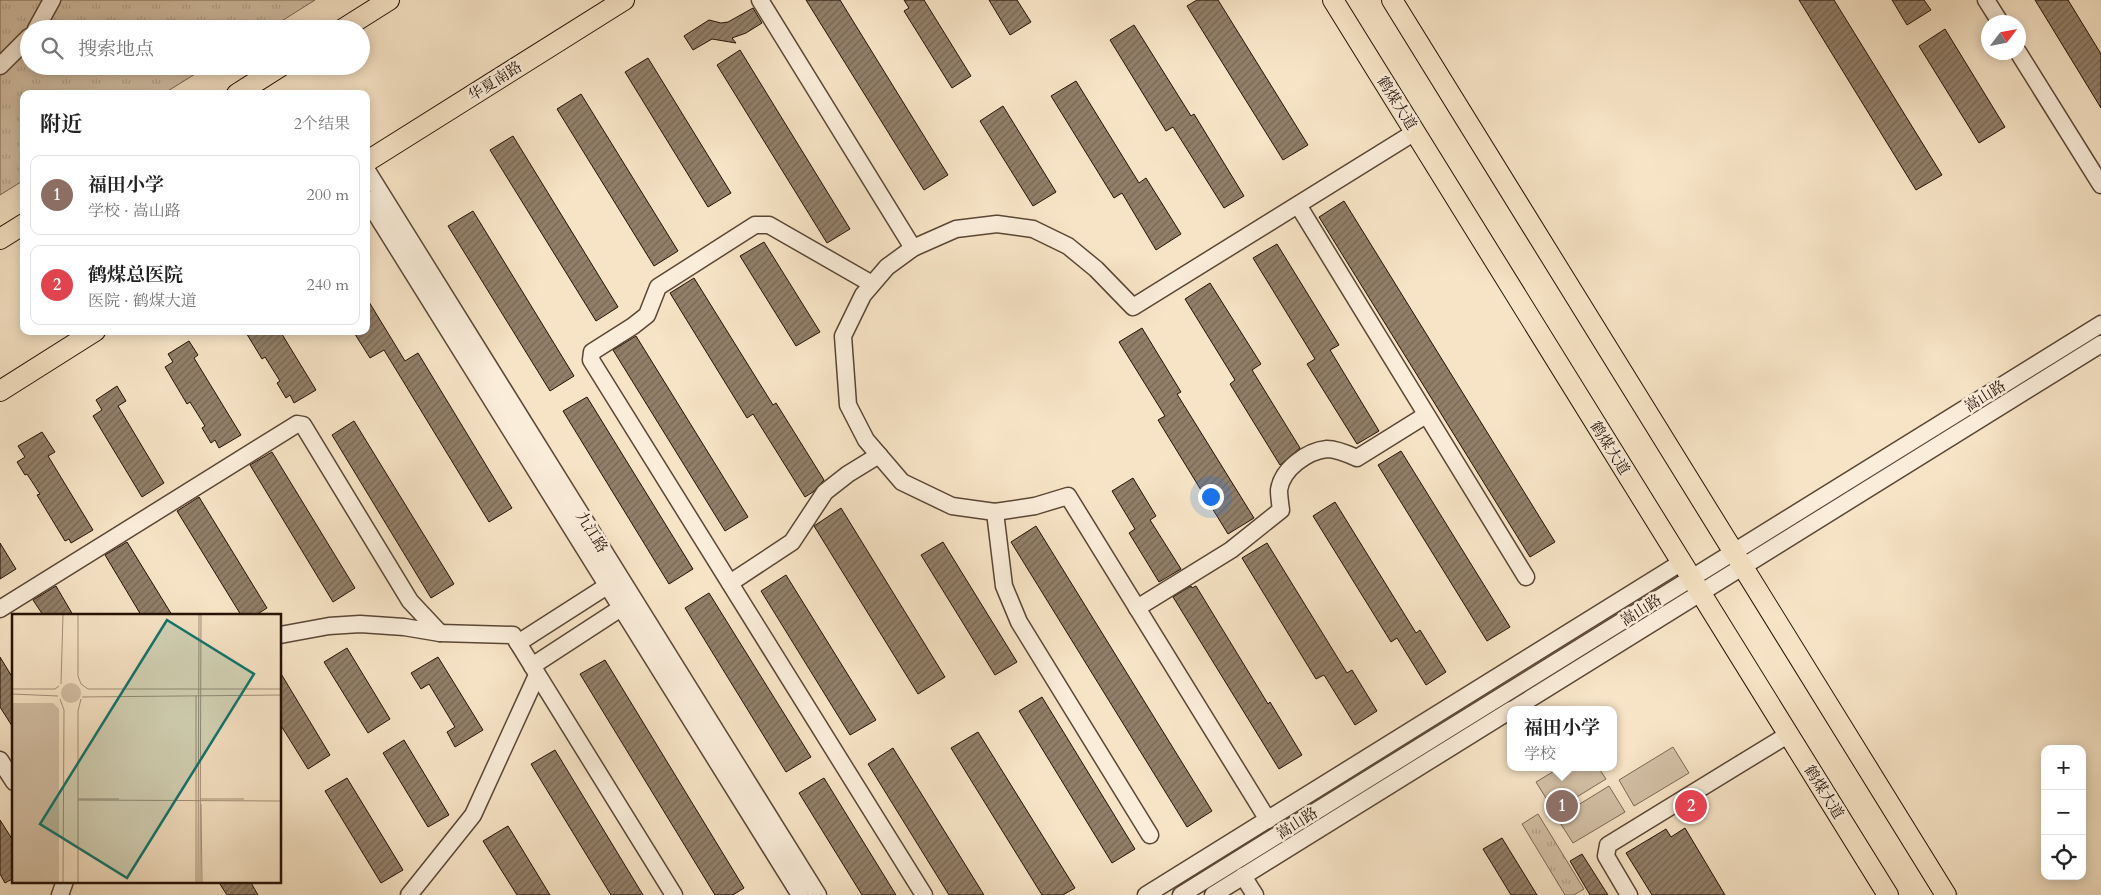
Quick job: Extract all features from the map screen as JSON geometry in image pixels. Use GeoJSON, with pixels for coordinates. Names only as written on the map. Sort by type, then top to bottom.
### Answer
{"type":"FeatureCollection","features":[{"type":"Feature","properties":{"kind":"main road"},"geometry":{"type":"LineString","coordinates":[[358,20],[390,0]]}},
{"type":"Feature","properties":{"kind":"main road","name":"华夏南路"},"geometry":{"type":"LineString","coordinates":[[370,159],[624,0]]}},
{"type":"Feature","properties":{"kind":"main road","name":"鹤煤大道"},"geometry":{"type":"LineString","coordinates":[[1332,0],[1888,895]]}},
{"type":"Feature","properties":{"kind":"main road"},"geometry":{"type":"LineString","coordinates":[[1392,0],[1946,895]]}},
{"type":"Feature","properties":{"kind":"main road"},"geometry":{"type":"LineString","coordinates":[[243,90],[268,75]]}},
{"type":"Feature","properties":{"kind":"main road"},"geometry":{"type":"LineString","coordinates":[[0,239],[20,226]]}},
{"type":"Feature","properties":{"kind":"main road"},"geometry":{"type":"LineString","coordinates":[[0,391],[89,335]]}},
{"type":"Feature","properties":{"kind":"street"},"geometry":{"type":"LineString","coordinates":[[41,20],[52,0]]}},
{"type":"Feature","properties":{"kind":"street"},"geometry":{"type":"LineString","coordinates":[[760,0],[913,248]]}},
{"type":"Feature","properties":{"kind":"street"},"geometry":{"type":"LineString","coordinates":[[1986,0],[1996,15]]}},
{"type":"Feature","properties":{"kind":"street"},"geometry":{"type":"LineString","coordinates":[[0,66],[20,47]]}},
{"type":"Feature","properties":{"kind":"street"},"geometry":{"type":"LineString","coordinates":[[2023,60],[2101,185]]}},
{"type":"Feature","properties":{"kind":"street"},"geometry":{"type":"LineString","coordinates":[[1268,820],[1068,496],[1035,506],[995,512],[952,506],[902,482],[866,440],[848,405],[843,336],[863,295],[887,267],[913,248],[956,229],[997,224],[1033,229],[1068,246],[1096,269],[1132,307],[1414,132]]}},
{"type":"Feature","properties":{"kind":"street","name":"九江路"},"geometry":{"type":"LineString","coordinates":[[370,175],[818,895]]}},
{"type":"Feature","properties":{"kind":"street","name":"九江路"},"geometry":{"type":"LineString","coordinates":[[370,204],[800,895]]}},
{"type":"Feature","properties":{"kind":"street"},"geometry":{"type":"LineString","coordinates":[[1298,205],[1526,577]]}},
{"type":"Feature","properties":{"kind":"street"},"geometry":{"type":"LineString","coordinates":[[872,284],[769,225],[755,226],[658,287],[647,315],[592,352],[591,360],[924,895]]}},
{"type":"Feature","properties":{"kind":"street","name":"嵩山路"},"geometry":{"type":"LineString","coordinates":[[1738,559],[2101,324]]}},
{"type":"Feature","properties":{"kind":"street","name":"嵩山路"},"geometry":{"type":"LineString","coordinates":[[1181,895],[1691,578],[1738,559],[2101,344]]}},
{"type":"Feature","properties":{"kind":"street"},"geometry":{"type":"LineString","coordinates":[[1137,608],[1231,550],[1281,510],[1280,490],[1285,476],[1296,463],[1312,454],[1328,449],[1357,458],[1426,415]]}},
{"type":"Feature","properties":{"kind":"street"},"geometry":{"type":"LineString","coordinates":[[0,609],[297,424],[303,425],[410,601],[440,633]]}},
{"type":"Feature","properties":{"kind":"street"},"geometry":{"type":"LineString","coordinates":[[730,584],[792,542],[825,492],[848,474],[879,455]]}},
{"type":"Feature","properties":{"kind":"street"},"geometry":{"type":"LineString","coordinates":[[995,512],[1004,586],[1019,622],[1150,835]]}},
{"type":"Feature","properties":{"kind":"street"},"geometry":{"type":"LineString","coordinates":[[1146,895],[1268,820],[1691,578]]}},
{"type":"Feature","properties":{"kind":"street","name":"嵩山路"},"geometry":{"type":"LineString","coordinates":[[1516,706],[1691,578]]}},
{"type":"Feature","properties":{"kind":"street"},"geometry":{"type":"LineString","coordinates":[[518,643],[607,586]]}},
{"type":"Feature","properties":{"kind":"street"},"geometry":{"type":"LineString","coordinates":[[409,895],[473,815],[534,670],[621,608]]}},
{"type":"Feature","properties":{"kind":"street"},"geometry":{"type":"LineString","coordinates":[[281,635],[329,626],[360,624],[404,627],[440,633],[513,635],[674,895]]}},
{"type":"Feature","properties":{"kind":"street","name":"嵩山路"},"geometry":{"type":"LineString","coordinates":[[1213,895],[1507,712]]}},
{"type":"Feature","properties":{"kind":"street"},"geometry":{"type":"LineString","coordinates":[[1629,895],[1606,856],[1608,844],[1788,734]]}},
{"type":"Feature","properties":{"kind":"street"},"geometry":{"type":"LineString","coordinates":[[0,760],[12,779]]}},
{"type":"Feature","properties":{"kind":"street"},"geometry":{"type":"LineString","coordinates":[[1243,876],[1255,895]]}},
{"type":"Feature","properties":{"kind":"street"},"geometry":{"type":"LineString","coordinates":[[60,895],[65,882]]}},
{"type":"Feature","properties":{"kind":"green space"},"geometry":{"type":"Polygon","coordinates":[[[0,0],[315,0],[283,20],[20,20],[20,75],[194,75],[169,90],[20,90],[20,182],[0,195],[0,0]]]}},
{"type":"Feature","properties":{"kind":"green space"},"geometry":{"type":"Polygon","coordinates":[[[1673,747],[1689,773],[1634,806],[1619,780],[1673,747]]]}},
{"type":"Feature","properties":{"kind":"green space"},"geometry":{"type":"Polygon","coordinates":[[[1554,771],[1601,771],[1606,779],[1554,811],[1536,782],[1554,771]]]}},
{"type":"Feature","properties":{"kind":"green space"},"geometry":{"type":"Polygon","coordinates":[[[1609,786],[1625,812],[1573,843],[1557,818],[1609,786]]]}},
{"type":"Feature","properties":{"kind":"green space"},"geometry":{"type":"Polygon","coordinates":[[[1538,814],[1584,889],[1574,895],[1565,895],[1522,824],[1538,814]]]}},
{"type":"Feature","properties":{"kind":"building"},"geometry":{"type":"Polygon","coordinates":[[[806,0],[840,0],[948,175],[924,190],[806,0]]]}},
{"type":"Feature","properties":{"kind":"building"},"geometry":{"type":"Polygon","coordinates":[[[904,0],[924,0],[971,76],[952,88],[904,11],[909,8],[904,0]]]}},
{"type":"Feature","properties":{"kind":"building"},"geometry":{"type":"Polygon","coordinates":[[[989,0],[1017,0],[1031,22],[1010,35],[989,0]]]}},
{"type":"Feature","properties":{"kind":"building"},"geometry":{"type":"Polygon","coordinates":[[[1197,0],[1218,0],[1308,145],[1283,160],[1187,6],[1197,0]]]}},
{"type":"Feature","properties":{"kind":"building"},"geometry":{"type":"Polygon","coordinates":[[[1799,0],[1834,0],[1942,175],[1916,190],[1799,0]]]}},
{"type":"Feature","properties":{"kind":"building"},"geometry":{"type":"Polygon","coordinates":[[[1892,0],[1924,0],[1931,10],[1907,25],[1892,0]]]}},
{"type":"Feature","properties":{"kind":"building"},"geometry":{"type":"Polygon","coordinates":[[[2035,0],[2068,0],[2101,54],[2101,108],[2035,0]]]}},
{"type":"Feature","properties":{"kind":"building"},"geometry":{"type":"Polygon","coordinates":[[[753,8],[762,23],[746,33],[732,38],[736,43],[712,39],[693,50],[684,36],[709,20],[721,23],[728,22],[753,8]]]}},
{"type":"Feature","properties":{"kind":"building"},"geometry":{"type":"Polygon","coordinates":[[[1134,25],[1191,116],[1194,114],[1244,196],[1224,208],[1173,127],[1166,131],[1110,40],[1134,25]]]}},
{"type":"Feature","properties":{"kind":"building"},"geometry":{"type":"Polygon","coordinates":[[[1945,29],[2005,127],[1979,143],[1919,46],[1945,29]]]}},
{"type":"Feature","properties":{"kind":"building"},"geometry":{"type":"Polygon","coordinates":[[[740,50],[850,229],[827,243],[717,65],[740,50]]]}},
{"type":"Feature","properties":{"kind":"building"},"geometry":{"type":"Polygon","coordinates":[[[648,58],[731,193],[708,207],[625,72],[648,58]]]}},
{"type":"Feature","properties":{"kind":"building"},"geometry":{"type":"Polygon","coordinates":[[[1076,81],[1139,183],[1146,178],[1181,234],[1156,250],[1122,193],[1114,198],[1051,96],[1076,81]]]}},
{"type":"Feature","properties":{"kind":"building"},"geometry":{"type":"Polygon","coordinates":[[[581,94],[678,251],[654,266],[557,109],[581,94]]]}},
{"type":"Feature","properties":{"kind":"building"},"geometry":{"type":"Polygon","coordinates":[[[1003,106],[1056,192],[1033,206],[980,121],[1003,106]]]}},
{"type":"Feature","properties":{"kind":"building"},"geometry":{"type":"Polygon","coordinates":[[[513,136],[618,307],[596,321],[490,150],[513,136]]]}},
{"type":"Feature","properties":{"kind":"building"},"geometry":{"type":"Polygon","coordinates":[[[1344,201],[1555,542],[1530,557],[1319,217],[1344,201]]]}},
{"type":"Feature","properties":{"kind":"building"},"geometry":{"type":"Polygon","coordinates":[[[473,211],[574,376],[550,391],[448,226],[473,211]]]}},
{"type":"Feature","properties":{"kind":"building"},"geometry":{"type":"Polygon","coordinates":[[[764,242],[820,332],[796,346],[740,256],[764,242]]]}},
{"type":"Feature","properties":{"kind":"building"},"geometry":{"type":"Polygon","coordinates":[[[1277,244],[1339,345],[1330,350],[1379,431],[1357,444],[1307,364],[1315,359],[1253,258],[1277,244]]]}},
{"type":"Feature","properties":{"kind":"building"},"geometry":{"type":"Polygon","coordinates":[[[694,278],[773,405],[776,403],[824,480],[813,492],[805,497],[753,414],[747,418],[670,293],[694,278]]]}},
{"type":"Feature","properties":{"kind":"building"},"geometry":{"type":"Polygon","coordinates":[[[1210,283],[1261,364],[1252,370],[1300,448],[1280,465],[1230,384],[1235,380],[1185,299],[1210,283]]]}},
{"type":"Feature","properties":{"kind":"building"},"geometry":{"type":"Polygon","coordinates":[[[370,304],[405,361],[418,353],[512,508],[489,522],[384,350],[370,358],[356,335],[370,335],[370,304]]]}},
{"type":"Feature","properties":{"kind":"building"},"geometry":{"type":"Polygon","coordinates":[[[1142,328],[1181,392],[1177,394],[1254,518],[1228,534],[1158,420],[1165,416],[1119,342],[1142,328]]]}},
{"type":"Feature","properties":{"kind":"building"},"geometry":{"type":"Polygon","coordinates":[[[247,335],[282,335],[316,390],[294,403],[290,395],[286,398],[277,383],[280,381],[265,357],[262,359],[247,335]]]}},
{"type":"Feature","properties":{"kind":"building"},"geometry":{"type":"Polygon","coordinates":[[[636,336],[748,517],[725,531],[613,350],[636,336]]]}},
{"type":"Feature","properties":{"kind":"building"},"geometry":{"type":"Polygon","coordinates":[[[189,341],[198,355],[194,358],[241,435],[219,448],[215,440],[211,443],[202,428],[205,426],[190,402],[187,404],[165,367],[173,362],[168,354],[189,341]]]}},
{"type":"Feature","properties":{"kind":"building"},"geometry":{"type":"Polygon","coordinates":[[[117,386],[126,401],[118,406],[164,483],[142,497],[93,416],[102,410],[96,400],[117,386]]]}},
{"type":"Feature","properties":{"kind":"building"},"geometry":{"type":"Polygon","coordinates":[[[587,397],[693,569],[669,584],[563,411],[587,397]]]}},
{"type":"Feature","properties":{"kind":"building"},"geometry":{"type":"Polygon","coordinates":[[[354,421],[454,584],[431,598],[332,435],[354,421]]]}},
{"type":"Feature","properties":{"kind":"building"},"geometry":{"type":"Polygon","coordinates":[[[42,432],[55,452],[48,456],[93,530],[71,543],[69,539],[65,541],[37,495],[40,494],[17,462],[25,457],[18,446],[42,432]]]}},
{"type":"Feature","properties":{"kind":"building"},"geometry":{"type":"Polygon","coordinates":[[[1401,451],[1510,627],[1487,641],[1378,465],[1401,451]]]}},
{"type":"Feature","properties":{"kind":"building"},"geometry":{"type":"Polygon","coordinates":[[[272,452],[355,588],[333,602],[250,465],[272,452]]]}},
{"type":"Feature","properties":{"kind":"building"},"geometry":{"type":"Polygon","coordinates":[[[1133,478],[1156,516],[1150,520],[1181,569],[1159,582],[1129,533],[1135,529],[1112,491],[1133,478]]]}},
{"type":"Feature","properties":{"kind":"building"},"geometry":{"type":"Polygon","coordinates":[[[199,497],[267,608],[258,614],[240,614],[177,511],[199,497]]]}},
{"type":"Feature","properties":{"kind":"building"},"geometry":{"type":"Polygon","coordinates":[[[1335,502],[1416,633],[1420,630],[1446,672],[1426,685],[1397,638],[1391,642],[1313,516],[1335,502]]]}},
{"type":"Feature","properties":{"kind":"building"},"geometry":{"type":"Polygon","coordinates":[[[841,508],[945,677],[918,694],[814,526],[841,508]]]}},
{"type":"Feature","properties":{"kind":"building"},"geometry":{"type":"Polygon","coordinates":[[[1036,526],[1212,811],[1187,827],[1011,542],[1036,526]]]}},
{"type":"Feature","properties":{"kind":"building"},"geometry":{"type":"Polygon","coordinates":[[[127,542],[171,614],[140,614],[105,555],[127,542]]]}},
{"type":"Feature","properties":{"kind":"building"},"geometry":{"type":"Polygon","coordinates":[[[943,542],[1017,662],[995,675],[921,555],[943,542]]]}},
{"type":"Feature","properties":{"kind":"building"},"geometry":{"type":"Polygon","coordinates":[[[0,543],[16,569],[0,579],[0,543]]]}},
{"type":"Feature","properties":{"kind":"building"},"geometry":{"type":"Polygon","coordinates":[[[1267,543],[1347,673],[1352,670],[1377,711],[1355,725],[1324,675],[1316,679],[1242,558],[1267,543]]]}},
{"type":"Feature","properties":{"kind":"building"},"geometry":{"type":"Polygon","coordinates":[[[786,575],[876,720],[850,735],[761,591],[786,575]]]}},
{"type":"Feature","properties":{"kind":"building"},"geometry":{"type":"Polygon","coordinates":[[[56,586],[72,614],[42,614],[33,600],[56,586]]]}},
{"type":"Feature","properties":{"kind":"building"},"geometry":{"type":"Polygon","coordinates":[[[1191,586],[1192,588],[1196,586],[1268,704],[1270,702],[1302,755],[1279,769],[1173,597],[1191,586]]]}},
{"type":"Feature","properties":{"kind":"building"},"geometry":{"type":"Polygon","coordinates":[[[709,593],[811,757],[786,772],[685,608],[709,593]]]}},
{"type":"Feature","properties":{"kind":"building"},"geometry":{"type":"Polygon","coordinates":[[[347,648],[390,719],[368,733],[324,662],[347,648]]]}},
{"type":"Feature","properties":{"kind":"building"},"geometry":{"type":"Polygon","coordinates":[[[0,657],[12,677],[12,726],[0,707],[0,657]]]}},
{"type":"Feature","properties":{"kind":"building"},"geometry":{"type":"Polygon","coordinates":[[[438,657],[483,730],[455,747],[447,732],[455,727],[429,684],[421,689],[411,673],[438,657]]]}},
{"type":"Feature","properties":{"kind":"building"},"geometry":{"type":"Polygon","coordinates":[[[605,660],[744,888],[733,895],[715,895],[580,674],[605,660]]]}},
{"type":"Feature","properties":{"kind":"building"},"geometry":{"type":"Polygon","coordinates":[[[281,674],[330,755],[308,769],[281,726],[281,674]]]}},
{"type":"Feature","properties":{"kind":"building"},"geometry":{"type":"Polygon","coordinates":[[[1042,697],[1135,849],[1112,863],[1019,711],[1042,697]]]}},
{"type":"Feature","properties":{"kind":"building"},"geometry":{"type":"Polygon","coordinates":[[[978,732],[1075,888],[1063,895],[1042,895],[951,748],[978,732]]]}},
{"type":"Feature","properties":{"kind":"building"},"geometry":{"type":"Polygon","coordinates":[[[404,740],[449,815],[428,827],[383,753],[404,740]]]}},
{"type":"Feature","properties":{"kind":"building"},"geometry":{"type":"Polygon","coordinates":[[[893,748],[984,895],[949,895],[868,764],[893,748]]]}},
{"type":"Feature","properties":{"kind":"building"},"geometry":{"type":"Polygon","coordinates":[[[555,750],[643,895],[611,895],[531,764],[555,750]]]}},
{"type":"Feature","properties":{"kind":"building"},"geometry":{"type":"Polygon","coordinates":[[[347,778],[403,870],[381,883],[325,791],[347,778]]]}},
{"type":"Feature","properties":{"kind":"building"},"geometry":{"type":"Polygon","coordinates":[[[824,778],[896,895],[862,895],[799,793],[824,778]]]}},
{"type":"Feature","properties":{"kind":"building"},"geometry":{"type":"Polygon","coordinates":[[[0,820],[12,839],[12,879],[5,883],[0,874],[0,820]]]}},
{"type":"Feature","properties":{"kind":"building"},"geometry":{"type":"Polygon","coordinates":[[[508,826],[550,895],[517,895],[483,841],[508,826]]]}},
{"type":"Feature","properties":{"kind":"building"},"geometry":{"type":"Polygon","coordinates":[[[1685,828],[1725,895],[1652,895],[1626,853],[1666,829],[1671,837],[1685,828]]]}},
{"type":"Feature","properties":{"kind":"building"},"geometry":{"type":"Polygon","coordinates":[[[1502,838],[1537,895],[1511,895],[1483,849],[1502,838]]]}},
{"type":"Feature","properties":{"kind":"building"},"geometry":{"type":"Polygon","coordinates":[[[1582,854],[1608,895],[1590,895],[1570,861],[1582,854]]]}},
{"type":"Feature","properties":{"kind":"building"},"geometry":{"type":"Polygon","coordinates":[[[219,882],[251,882],[258,895],[227,895],[219,882]]]}},
{"type":"Feature","properties":{"kind":"place","name":"福田小学"},"geometry":{"type":"Point","coordinates":[1562,806]}},
{"type":"Feature","properties":{"kind":"place","name":"鹤煤总医院"},"geometry":{"type":"Point","coordinates":[1691,806]}}]}
